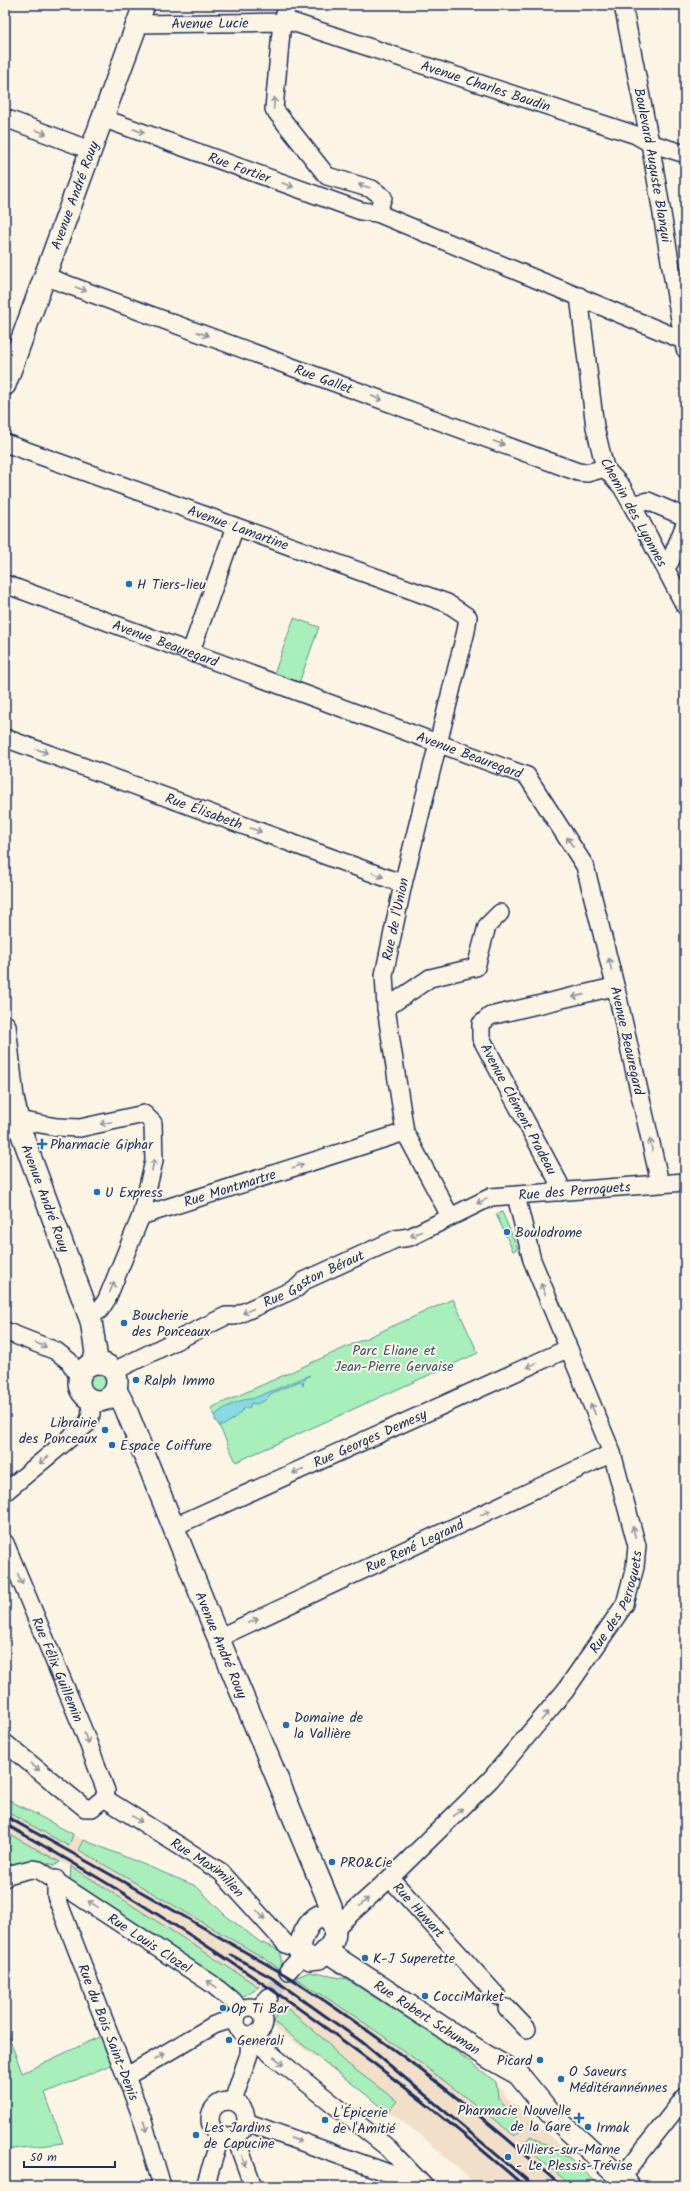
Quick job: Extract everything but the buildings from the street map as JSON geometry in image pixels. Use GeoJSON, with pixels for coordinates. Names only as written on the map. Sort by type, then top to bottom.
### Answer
{"type":"FeatureCollection","features":[{"type":"Feature","properties":{"kind":"main road","name":"Avenue André Rouy"},"geometry":{"type":"LineString","coordinates":[[5,385],[144,5]]}},
{"type":"Feature","properties":{"kind":"main road","name":"Avenue André Rouy"},"geometry":{"type":"LineString","coordinates":[[5,1026],[18,1120],[90,1319],[100,1329],[105,1338],[109,1354],[100,1381],[131,1424],[218,1638],[331,1907],[334,1925]]}},
{"type":"Feature","properties":{"kind":"main road","name":"Avenue André Rouy"},"geometry":{"type":"LineString","coordinates":[[297,1959],[312,1920],[315,1885],[313,1866]]}},
{"type":"Feature","properties":{"kind":"main road"},"geometry":{"type":"LineString","coordinates":[[297,1959],[319,1958],[334,1940],[334,1925],[323,1916],[312,1920]]}},
{"type":"Feature","properties":{"kind":"main road","name":"Rue Robert Schuman"},"geometry":{"type":"LineString","coordinates":[[326,1951],[488,2057],[518,2074],[550,2113],[625,2182]]}},
{"type":"Feature","properties":{"kind":"street"},"geometry":{"type":"LineString","coordinates":[[287,5],[281,32],[274,109],[327,176],[372,189],[383,197],[377,213]]}},
{"type":"Feature","properties":{"kind":"street","name":"Boulevard Auguste Blanqui"},"geometry":{"type":"LineString","coordinates":[[623,5],[650,143],[684,344]]}},
{"type":"Feature","properties":{"kind":"street","name":"Avenue Charles Baudin"},"geometry":{"type":"LineString","coordinates":[[284,24],[292,22],[636,135],[650,143],[685,154]]}},
{"type":"Feature","properties":{"kind":"street","name":"Avenue Lucie"},"geometry":{"type":"LineString","coordinates":[[136,24],[284,24]]}},
{"type":"Feature","properties":{"kind":"street"},"geometry":{"type":"LineString","coordinates":[[5,118],[90,150]]}},
{"type":"Feature","properties":{"kind":"street","name":"Rue Fortier"},"geometry":{"type":"LineString","coordinates":[[102,118],[361,211],[377,213],[580,296],[684,344]]}},
{"type":"Feature","properties":{"kind":"street","name":"Rue Gallet"},"geometry":{"type":"LineString","coordinates":[[44,276],[578,472],[587,473],[605,468]]}},
{"type":"Feature","properties":{"kind":"street","name":"Chemin des Lyonnes"},"geometry":{"type":"LineString","coordinates":[[580,296],[595,427],[605,468],[622,487],[685,606]]}},
{"type":"Feature","properties":{"kind":"street","name":"Avenue Lamartine"},"geometry":{"type":"LineString","coordinates":[[5,443],[447,603],[468,617]]}},
{"type":"Feature","properties":{"kind":"street"},"geometry":{"type":"LineString","coordinates":[[632,505],[648,501],[685,516]]}},
{"type":"Feature","properties":{"kind":"street"},"geometry":{"type":"LineString","coordinates":[[663,564],[670,562],[685,524]]}},
{"type":"Feature","properties":{"kind":"street"},"geometry":{"type":"LineString","coordinates":[[191,651],[235,527]]}},
{"type":"Feature","properties":{"kind":"street","name":"Avenue Beauregard"},"geometry":{"type":"LineString","coordinates":[[5,584],[439,742],[527,776],[585,866],[616,989],[660,1183]]}},
{"type":"Feature","properties":{"kind":"street","name":"Rue de l'Union"},"geometry":{"type":"LineString","coordinates":[[450,1216],[405,1132],[386,1008],[384,974],[403,884],[439,742],[468,617]]}},
{"type":"Feature","properties":{"kind":"street","name":"Rue Élisabeth"},"geometry":{"type":"LineString","coordinates":[[5,738],[403,884]]}},
{"type":"Feature","properties":{"kind":"street"},"geometry":{"type":"LineString","coordinates":[[386,1008],[430,978],[476,967],[487,926],[500,913]]}},
{"type":"Feature","properties":{"kind":"street","name":"Avenue Clément Pradeau"},"geometry":{"type":"LineString","coordinates":[[560,1192],[559,1183],[481,1038],[480,1024],[490,1016],[609,988],[616,989]]}},
{"type":"Feature","properties":{"kind":"street"},"geometry":{"type":"LineString","coordinates":[[18,1120],[57,1127],[80,1128],[144,1114],[153,1124],[154,1161],[141,1216],[108,1298],[100,1310],[90,1319]]}},
{"type":"Feature","properties":{"kind":"street","name":"Rue Montmartre"},"geometry":{"type":"LineString","coordinates":[[141,1216],[405,1132]]}},
{"type":"Feature","properties":{"kind":"street","name":"Rue des Perroquets"},"geometry":{"type":"LineString","coordinates":[[334,1925],[390,1878],[490,1780],[566,1691],[625,1604],[635,1567],[637,1546],[612,1453],[567,1349],[532,1260],[516,1196],[685,1182]]}},
{"type":"Feature","properties":{"kind":"street","name":"Rue Gaston Béraut"},"geometry":{"type":"LineString","coordinates":[[100,1381],[226,1316],[236,1316],[297,1288],[304,1281],[396,1239],[410,1237],[491,1197],[516,1196]]}},
{"type":"Feature","properties":{"kind":"street"},"geometry":{"type":"LineString","coordinates":[[5,1331],[56,1351],[100,1381],[88,1423],[5,1492]]}},
{"type":"Feature","properties":{"kind":"street","name":"Rue Georges Demesy"},"geometry":{"type":"LineString","coordinates":[[173,1527],[567,1349]]}},
{"type":"Feature","properties":{"kind":"street","name":"Rue René Legrand"},"geometry":{"type":"LineString","coordinates":[[218,1638],[612,1453]]}},
{"type":"Feature","properties":{"kind":"street","name":"Rue Félix Guillemin"},"geometry":{"type":"LineString","coordinates":[[5,1543],[84,1732],[106,1791],[104,1798]]}},
{"type":"Feature","properties":{"kind":"street"},"geometry":{"type":"LineString","coordinates":[[5,1743],[85,1808],[90,1809],[104,1798]]}},
{"type":"Feature","properties":{"kind":"street","name":"Rue Maximilien"},"geometry":{"type":"LineString","coordinates":[[104,1798],[221,1872],[286,1944],[297,1959]]}},
{"type":"Feature","properties":{"kind":"street","name":"Rue Louis Clozel"},"geometry":{"type":"LineString","coordinates":[[5,1878],[7,1875],[31,1869],[39,1870],[56,1879],[251,2009],[240,2031],[250,2036],[388,2148],[424,2186]]}},
{"type":"Feature","properties":{"kind":"street","name":"Rue Huwart"},"geometry":{"type":"LineString","coordinates":[[390,1878],[527,2029]]}},
{"type":"Feature","properties":{"kind":"street","name":"Rue du Bois Saint-Denis"},"geometry":{"type":"LineString","coordinates":[[56,1879],[56,1896],[116,2054],[127,2076],[142,2118],[162,2186]]}},
{"type":"Feature","properties":{"kind":"street"},"geometry":{"type":"LineString","coordinates":[[127,2076],[214,2025],[251,2009],[263,2015],[264,2024],[260,2031],[250,2036],[249,2054],[233,2101]]}},
{"type":"Feature","properties":{"kind":"street"},"geometry":{"type":"LineString","coordinates":[[625,2182],[685,2097]]}},
{"type":"Feature","properties":{"kind":"street"},"geometry":{"type":"LineString","coordinates":[[228,2136],[241,2133],[247,2117],[242,2107],[233,2101],[221,2102],[212,2110],[210,2122],[212,2127],[228,2136],[254,2186]]}},
{"type":"Feature","properties":{"kind":"street"},"geometry":{"type":"LineString","coordinates":[[246,2122],[402,2178],[419,2186]]}},
{"type":"Feature","properties":{"kind":"street"},"geometry":{"type":"LineString","coordinates":[[205,2186],[228,2136]]}},
{"type":"Feature","properties":{"kind":"shaded area"},"geometry":{"type":"Polygon","coordinates":[[[5,1799],[225,1915],[260,1942],[281,1951],[281,1970],[294,1978],[309,1972],[346,1979],[440,2039],[496,2082],[506,2097],[564,2148],[570,2158],[600,2186],[477,2186],[422,2136],[270,2024],[279,2002],[259,1987],[243,1996],[70,1881],[70,1866],[60,1862],[46,1875],[5,1885],[5,1799]]]}},
{"type":"Feature","properties":{"kind":"green space"},"geometry":{"type":"Polygon","coordinates":[[[294,618],[319,627],[299,683],[274,674],[294,618]]]}},
{"type":"Feature","properties":{"kind":"green space","name":"Boulodrome"},"geometry":{"type":"Polygon","coordinates":[[[502,1212],[518,1249],[513,1251],[496,1214],[502,1212]]]}},
{"type":"Feature","properties":{"kind":"green space","name":"Parc Eliane et Jean-Pierre Gervaise"},"geometry":{"type":"Polygon","coordinates":[[[453,1299],[478,1353],[236,1462],[211,1408],[453,1299]]]}},
{"type":"Feature","properties":{"kind":"green space"},"geometry":{"type":"Polygon","coordinates":[[[94,1374],[102,1374],[107,1379],[105,1390],[102,1392],[94,1392],[89,1387],[89,1379],[94,1374]]]}},
{"type":"Feature","properties":{"kind":"green space"},"geometry":{"type":"Polygon","coordinates":[[[5,1798],[73,1834],[69,1846],[5,1811],[5,1798]]]}},
{"type":"Feature","properties":{"kind":"green space"},"geometry":{"type":"Polygon","coordinates":[[[5,1832],[60,1862],[56,1865],[36,1861],[5,1865],[5,1832]]]}},
{"type":"Feature","properties":{"kind":"green space"},"geometry":{"type":"Polygon","coordinates":[[[84,1840],[196,1886],[225,1915],[260,1942],[281,1951],[281,1970],[267,1960],[79,1850],[84,1840]]]}},
{"type":"Feature","properties":{"kind":"green space"},"geometry":{"type":"Polygon","coordinates":[[[71,1866],[259,1987],[243,1996],[231,1992],[70,1881],[71,1866]]]}},
{"type":"Feature","properties":{"kind":"green space"},"geometry":{"type":"Polygon","coordinates":[[[309,1972],[346,1979],[440,2039],[496,2082],[498,2098],[522,2127],[515,2136],[435,2074],[380,2034],[295,1978],[309,1972]]]}},
{"type":"Feature","properties":{"kind":"green space"},"geometry":{"type":"Polygon","coordinates":[[[282,2004],[327,2042],[341,2059],[397,2101],[388,2112],[274,2022],[282,2004]]]}},
{"type":"Feature","properties":{"kind":"green space"},"geometry":{"type":"Polygon","coordinates":[[[5,2026],[22,2073],[101,2036],[113,2064],[45,2093],[63,2143],[5,2150],[5,2026]]]}},
{"type":"Feature","properties":{"kind":"green space"},"geometry":{"type":"Polygon","coordinates":[[[531,2136],[562,2155],[570,2158],[600,2186],[572,2186],[524,2146],[531,2136]]]}},
{"type":"Feature","properties":{"kind":"water"},"geometry":{"type":"Polygon","coordinates":[[[310,1375],[304,1380],[303,1386],[302,1382],[300,1381],[272,1393],[264,1401],[256,1404],[251,1403],[249,1408],[245,1408],[224,1425],[219,1425],[215,1420],[215,1416],[218,1413],[232,1404],[243,1400],[252,1399],[310,1375]]]}},
{"type":"Feature","properties":{"kind":"tunnel"},"geometry":{"type":"LineString","coordinates":[[269,1997],[288,1971]]}},
{"type":"Feature","properties":{"kind":"railway"},"geometry":{"type":"LineString","coordinates":[[5,1816],[292,1979],[431,2077],[497,2130],[561,2186]]}},
{"type":"Feature","properties":{"kind":"railway"},"geometry":{"type":"LineString","coordinates":[[5,1824],[142,1905],[209,1947],[274,1991],[339,2037],[402,2085],[524,2186]]}},
{"type":"Feature","properties":{"kind":"railway"},"geometry":{"type":"LineString","coordinates":[[231,1955],[272,1978],[362,2042],[534,2186]]}},
{"type":"Feature","properties":{"kind":"place","name":"H Tiers-lieu"},"geometry":{"type":"Point","coordinates":[129,584]}},
{"type":"Feature","properties":{"kind":"place","name":"Pharmacie Giphar"},"geometry":{"type":"Point","coordinates":[42,1144]}},
{"type":"Feature","properties":{"kind":"place","name":"U Express"},"geometry":{"type":"Point","coordinates":[97,1192]}},
{"type":"Feature","properties":{"kind":"place","name":"Boulodrome"},"geometry":{"type":"Point","coordinates":[507,1232]}},
{"type":"Feature","properties":{"kind":"place","name":"Boucherie des Ponceaux"},"geometry":{"type":"Point","coordinates":[124,1323]}},
{"type":"Feature","properties":{"kind":"place","name":"Ralph Immo"},"geometry":{"type":"Point","coordinates":[136,1380]}},
{"type":"Feature","properties":{"kind":"place","name":"Librairie des Ponceaux"},"geometry":{"type":"Point","coordinates":[105,1430]}},
{"type":"Feature","properties":{"kind":"place","name":"Espace Coiffure"},"geometry":{"type":"Point","coordinates":[112,1445]}},
{"type":"Feature","properties":{"kind":"place","name":"Domaine de la Vallière"},"geometry":{"type":"Point","coordinates":[286,1725]}},
{"type":"Feature","properties":{"kind":"place","name":"PRO&Cie"},"geometry":{"type":"Point","coordinates":[332,1862]}},
{"type":"Feature","properties":{"kind":"place","name":"K-J Superette"},"geometry":{"type":"Point","coordinates":[365,1958]}},
{"type":"Feature","properties":{"kind":"place","name":"CocciMarket"},"geometry":{"type":"Point","coordinates":[425,1996]}},
{"type":"Feature","properties":{"kind":"place","name":"Op Ti Bar"},"geometry":{"type":"Point","coordinates":[223,2008]}},
{"type":"Feature","properties":{"kind":"place","name":"Generali"},"geometry":{"type":"Point","coordinates":[229,2040]}},
{"type":"Feature","properties":{"kind":"place","name":"Picard"},"geometry":{"type":"Point","coordinates":[540,2060]}},
{"type":"Feature","properties":{"kind":"place","name":"O Saveurs Méditérannénnes"},"geometry":{"type":"Point","coordinates":[561,2079]}},
{"type":"Feature","properties":{"kind":"place","name":"Pharmacie Nouvelle de la Gare"},"geometry":{"type":"Point","coordinates":[579,2118]}},
{"type":"Feature","properties":{"kind":"place","name":"L'Épicerie de l'Amitié"},"geometry":{"type":"Point","coordinates":[325,2120]}},
{"type":"Feature","properties":{"kind":"place","name":"Irmak"},"geometry":{"type":"Point","coordinates":[588,2127]}},
{"type":"Feature","properties":{"kind":"place","name":"Les Jardins de Capucine"},"geometry":{"type":"Point","coordinates":[196,2135]}},
{"type":"Feature","properties":{"kind":"place","name":"Villiers-sur-Marne - Le Plessis-Trévise"},"geometry":{"type":"Point","coordinates":[508,2157]}}]}
